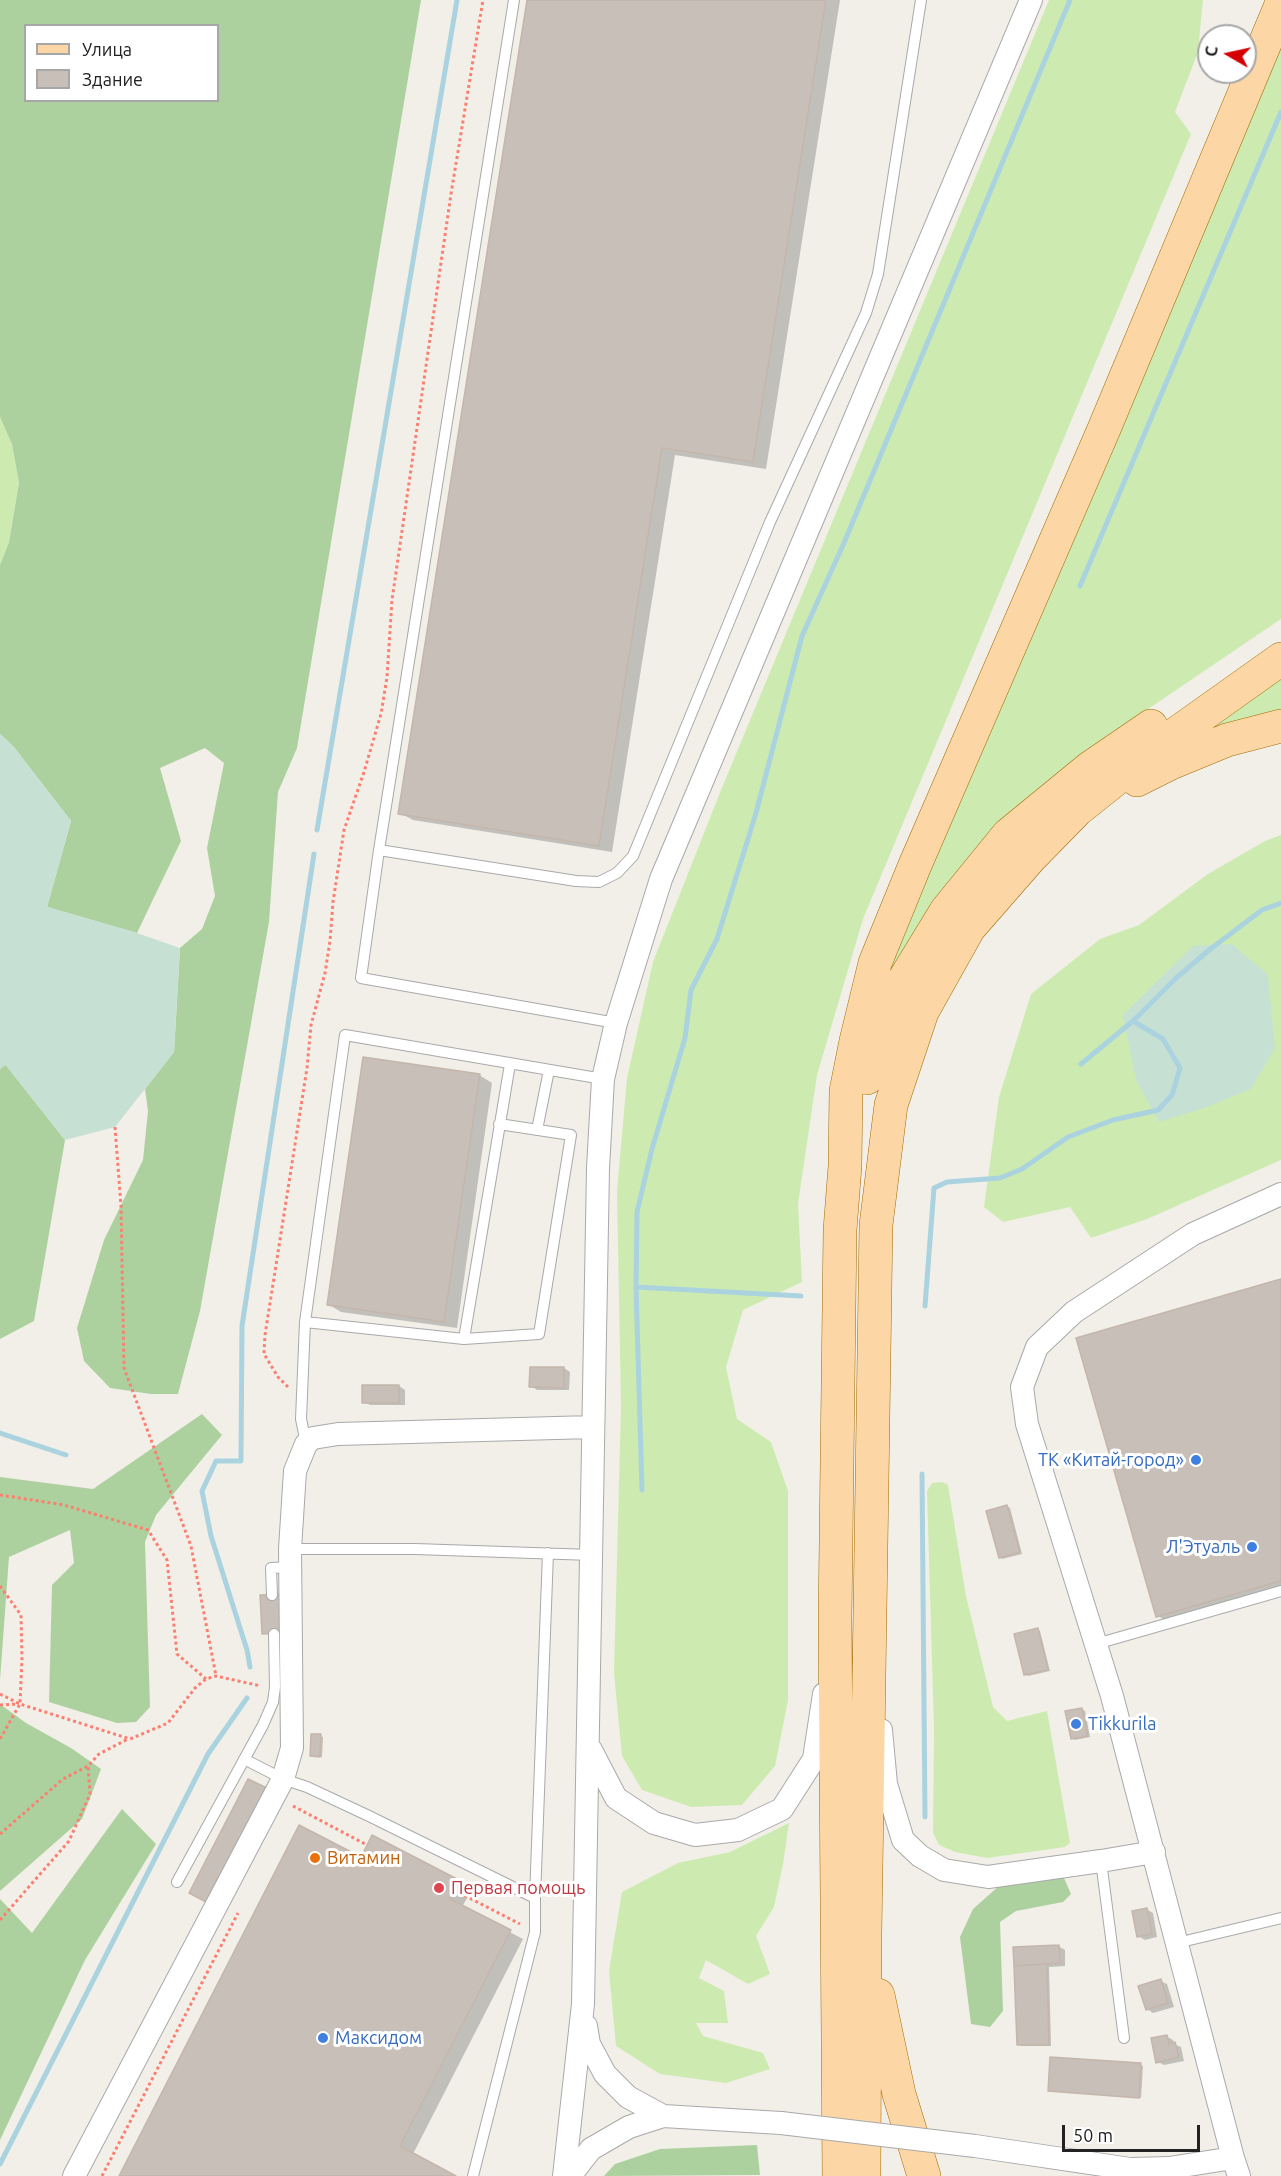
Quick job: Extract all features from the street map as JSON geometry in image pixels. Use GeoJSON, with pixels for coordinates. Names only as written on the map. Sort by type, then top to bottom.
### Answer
{"type":"FeatureCollection","features":[{"type":"Feature","properties":{"kind":"main road"},"geometry":{"type":"LineString","coordinates":[[838,2176],[835,1618],[840,1230],[845,1166],[846,1091],[875,963],[915,865],[1104,429],[1281,5]]}},
{"type":"Feature","properties":{"kind":"main road"},"geometry":{"type":"LineString","coordinates":[[845,1166],[870,1064],[899,988],[946,911],[1001,843],[1091,767],[1281,636]]}},
{"type":"Feature","properties":{"kind":"main road"},"geometry":{"type":"LineString","coordinates":[[864,2176],[865,1933],[876,1225],[891,1105],[922,1012],[969,928],[1031,857],[1077,810],[1146,755],[1281,659]]}},
{"type":"Feature","properties":{"kind":"main road"},"geometry":{"type":"LineString","coordinates":[[1077,810],[1171,763],[1227,740],[1281,726]]}},
{"type":"Feature","properties":{"kind":"main road"},"geometry":{"type":"LineString","coordinates":[[865,1933],[899,2094],[924,2176]]}},
{"type":"Feature","properties":{"kind":"main road"},"geometry":{"type":"LineString","coordinates":[[822,2176],[838,2100]]}},
{"type":"Feature","properties":{"kind":"street"},"geometry":{"type":"LineString","coordinates":[[564,2176],[583,2004],[592,1555],[592,1426],[598,1168],[603,1079],[616,1023],[661,879],[1031,0]]}},
{"type":"Feature","properties":{"kind":"street"},"geometry":{"type":"LineString","coordinates":[[570,2176],[591,2149],[629,2127],[663,2116],[781,2123],[975,2146],[1130,2169],[1236,2167],[1154,1852],[1096,1644],[1027,1424],[1022,1388],[1037,1347],[1074,1312],[1193,1234],[1281,1194]]}},
{"type":"Feature","properties":{"kind":"street"},"geometry":{"type":"LineString","coordinates":[[74,2176],[283,1779],[292,1748],[291,1558],[295,1471],[306,1444],[313,1438],[338,1434],[592,1426]]}},
{"type":"Feature","properties":{"kind":"street"},"geometry":{"type":"LineString","coordinates":[[871,1608],[886,1784],[903,1840],[920,1856],[944,1870],[988,1877],[1154,1852]]}},
{"type":"Feature","properties":{"kind":"street"},"geometry":{"type":"LineString","coordinates":[[589,1746],[616,1798],[654,1823],[695,1834],[738,1830],[782,1809],[814,1759],[835,1618]]}},
{"type":"Feature","properties":{"kind":"street"},"geometry":{"type":"LineString","coordinates":[[583,2004],[589,2044],[605,2074],[627,2097],[663,2116]]}},
{"type":"Feature","properties":{"kind":"lane"},"geometry":{"type":"LineString","coordinates":[[514,0],[379,850],[361,978],[616,1023]]}},
{"type":"Feature","properties":{"kind":"lane"},"geometry":{"type":"LineString","coordinates":[[379,850],[576,881],[599,882],[617,873],[633,856],[770,522],[866,313],[878,274],[921,0]]}},
{"type":"Feature","properties":{"kind":"lane"},"geometry":{"type":"LineString","coordinates":[[306,1444],[301,1419],[305,1322],[345,1035],[603,1079]]}},
{"type":"Feature","properties":{"kind":"lane"},"geometry":{"type":"LineString","coordinates":[[464,1338],[510,1064]]}},
{"type":"Feature","properties":{"kind":"lane"},"geometry":{"type":"LineString","coordinates":[[537,1130],[549,1070]]}},
{"type":"Feature","properties":{"kind":"lane"},"geometry":{"type":"LineString","coordinates":[[305,1322],[464,1338],[539,1334],[571,1136],[499,1124]]}},
{"type":"Feature","properties":{"kind":"lane"},"geometry":{"type":"LineString","coordinates":[[272,1594],[271,1568],[291,1558],[415,1549],[592,1555]]}},
{"type":"Feature","properties":{"kind":"lane"},"geometry":{"type":"LineString","coordinates":[[473,2176],[535,1932],[548,1553]]}},
{"type":"Feature","properties":{"kind":"lane"},"geometry":{"type":"LineString","coordinates":[[1096,1644],[1281,1592]]}},
{"type":"Feature","properties":{"kind":"lane"},"geometry":{"type":"LineString","coordinates":[[177,1882],[273,1702],[274,1634]]}},
{"type":"Feature","properties":{"kind":"lane"},"geometry":{"type":"LineString","coordinates":[[244,1759],[283,1779],[307,1787],[369,1816],[535,1898]]}},
{"type":"Feature","properties":{"kind":"lane"},"geometry":{"type":"LineString","coordinates":[[1101,1861],[1124,2038]]}},
{"type":"Feature","properties":{"kind":"lane"},"geometry":{"type":"LineString","coordinates":[[1178,1943],[1281,1918]]}},
{"type":"Feature","properties":{"kind":"path"},"geometry":{"type":"LineString","coordinates":[[302,1400],[278,1377],[264,1354],[265,1335],[307,1068],[311,1025],[325,974],[344,830],[378,724],[387,677],[393,589],[449,206],[483,0]]}},
{"type":"Feature","properties":{"kind":"path"},"geometry":{"type":"LineString","coordinates":[[115,1127],[120,1206],[124,1368],[191,1546],[216,1676]]}},
{"type":"Feature","properties":{"kind":"path"},"geometry":{"type":"LineString","coordinates":[[0,1495],[64,1505],[148,1530],[167,1560],[177,1654],[206,1679]]}},
{"type":"Feature","properties":{"kind":"path"},"geometry":{"type":"LineString","coordinates":[[0,1586],[21,1615],[20,1704],[0,1739]]}},
{"type":"Feature","properties":{"kind":"path"},"geometry":{"type":"LineString","coordinates":[[0,1834],[63,1779],[88,1766],[99,1754],[168,1723],[195,1688],[206,1679],[216,1676],[275,1687]]}},
{"type":"Feature","properties":{"kind":"path"},"geometry":{"type":"LineString","coordinates":[[0,1694],[20,1704],[130,1739]]}},
{"type":"Feature","properties":{"kind":"path"},"geometry":{"type":"LineString","coordinates":[[0,1705],[20,1704]]}},
{"type":"Feature","properties":{"kind":"path"},"geometry":{"type":"LineString","coordinates":[[0,1920],[69,1841],[90,1794],[88,1766]]}},
{"type":"Feature","properties":{"kind":"path"},"geometry":{"type":"LineString","coordinates":[[288,1815],[293,1805],[367,1845]]}},
{"type":"Feature","properties":{"kind":"path"},"geometry":{"type":"LineString","coordinates":[[454,1890],[535,1932]]}},
{"type":"Feature","properties":{"kind":"path"},"geometry":{"type":"LineString","coordinates":[[102,2176],[239,1911]]}},
{"type":"Feature","properties":{"kind":"green space"},"geometry":{"type":"Polygon","coordinates":[[[0,0],[421,0],[297,748],[278,792],[269,922],[200,1311],[178,1394],[151,1394],[110,1388],[84,1361],[77,1328],[104,1240],[143,1160],[148,1111],[145,1089],[174,1052],[180,948],[202,929],[215,896],[207,848],[224,763],[205,748],[160,768],[181,841],[137,933],[47,907],[71,821],[13,746],[0,734],[0,565],[9,542],[19,483],[12,444],[0,417],[0,0]]]}},
{"type":"Feature","properties":{"kind":"green space"},"geometry":{"type":"Polygon","coordinates":[[[1049,0],[1203,0],[1201,24],[1197,24],[1197,55],[1175,112],[1191,134],[863,919],[817,1075],[798,1204],[802,1282],[743,1310],[726,1367],[737,1419],[771,1442],[788,1491],[788,1700],[775,1766],[742,1805],[691,1807],[642,1790],[622,1756],[614,1673],[621,1406],[617,1191],[627,1078],[653,962],[721,790],[1049,0]]]}},
{"type":"Feature","properties":{"kind":"green space"},"geometry":{"type":"Polygon","coordinates":[[[1281,49],[1281,619],[1154,705],[1041,786],[986,839],[938,894],[873,1007],[885,964],[1011,683],[1281,49]]]}},
{"type":"Feature","properties":{"kind":"green space"},"geometry":{"type":"Polygon","coordinates":[[[0,417],[12,443],[19,483],[9,542],[0,565],[0,417]]]}},
{"type":"Feature","properties":{"kind":"green space"},"geometry":{"type":"Polygon","coordinates":[[[1281,675],[1281,713],[1237,721],[1201,731],[1281,675]]]}},
{"type":"Feature","properties":{"kind":"green space"},"geometry":{"type":"Polygon","coordinates":[[[0,734],[13,746],[71,821],[47,907],[180,948],[174,1052],[115,1127],[65,1140],[6,1065],[0,1069],[0,734]]]}},
{"type":"Feature","properties":{"kind":"green space"},"geometry":{"type":"Polygon","coordinates":[[[1281,835],[1281,1160],[1147,1219],[1091,1238],[1070,1207],[1003,1222],[984,1207],[999,1097],[1031,994],[1100,939],[1139,925],[1208,874],[1265,841],[1281,835]]]}},
{"type":"Feature","properties":{"kind":"green space"},"geometry":{"type":"Polygon","coordinates":[[[1232,944],[1268,975],[1275,1048],[1251,1089],[1207,1107],[1159,1122],[1136,1080],[1123,1015],[1193,946],[1232,944]]]}},
{"type":"Feature","properties":{"kind":"green space"},"geometry":{"type":"Polygon","coordinates":[[[5,1064],[65,1140],[34,1321],[0,1339],[0,1069],[5,1064]]]}},
{"type":"Feature","properties":{"kind":"green space"},"geometry":{"type":"Polygon","coordinates":[[[202,1414],[222,1435],[156,1515],[145,1542],[150,1707],[136,1722],[117,1723],[49,1702],[52,1585],[74,1563],[70,1530],[9,1557],[0,1680],[0,1477],[93,1489],[202,1414]]]}},
{"type":"Feature","properties":{"kind":"green space"},"geometry":{"type":"Polygon","coordinates":[[[942,1482],[948,1485],[966,1596],[993,1707],[1007,1721],[1047,1711],[1070,1843],[1065,1847],[987,1858],[955,1852],[939,1845],[933,1833],[934,1730],[927,1491],[932,1483],[942,1482]]]}},
{"type":"Feature","properties":{"kind":"green space"},"geometry":{"type":"Polygon","coordinates":[[[0,1704],[26,1723],[71,1748],[101,1769],[82,1819],[0,1891],[0,1704]]]}},
{"type":"Feature","properties":{"kind":"green space"},"geometry":{"type":"Polygon","coordinates":[[[122,1809],[156,1844],[85,1960],[0,2140],[0,1899],[32,1933],[122,1809]]]}},
{"type":"Feature","properties":{"kind":"green space"},"geometry":{"type":"Polygon","coordinates":[[[789,1823],[774,1907],[756,1936],[770,1974],[748,1984],[706,1960],[699,1978],[724,1991],[728,2023],[696,2023],[703,2036],[763,2053],[770,2069],[726,2083],[660,2074],[616,2046],[609,1971],[622,1892],[678,1863],[730,1852],[789,1823]]]}},
{"type":"Feature","properties":{"kind":"green space"},"geometry":{"type":"Polygon","coordinates":[[[1064,1878],[1071,1894],[1063,1902],[1016,1911],[1000,1922],[1003,2011],[990,2027],[971,2024],[960,1937],[973,1909],[1000,1885],[1064,1878]]]}},
{"type":"Feature","properties":{"kind":"green space"},"geometry":{"type":"Polygon","coordinates":[[[757,2145],[760,2175],[604,2176],[615,2164],[660,2149],[757,2145]]]}},
{"type":"Feature","properties":{"kind":"building"},"geometry":{"type":"Polygon","coordinates":[[[527,0],[826,0],[753,462],[662,448],[599,846],[398,814],[527,0]]]}},
{"type":"Feature","properties":{"kind":"building"},"geometry":{"type":"Polygon","coordinates":[[[363,1057],[480,1074],[444,1322],[327,1305],[363,1057]]]}},
{"type":"Feature","properties":{"kind":"building","name":"ТК «Китай-город»"},"geometry":{"type":"Polygon","coordinates":[[[1281,1279],[1281,1581],[1156,1617],[1076,1338],[1281,1279]]]}},
{"type":"Feature","properties":{"kind":"building"},"geometry":{"type":"Polygon","coordinates":[[[530,1367],[564,1367],[564,1388],[529,1387],[530,1367]]]}},
{"type":"Feature","properties":{"kind":"building"},"geometry":{"type":"Polygon","coordinates":[[[362,1385],[399,1385],[399,1403],[362,1403],[362,1385]]]}},
{"type":"Feature","properties":{"kind":"building"},"geometry":{"type":"Polygon","coordinates":[[[1007,1505],[1020,1552],[999,1558],[986,1511],[1007,1505]]]}},
{"type":"Feature","properties":{"kind":"building"},"geometry":{"type":"Polygon","coordinates":[[[282,1594],[284,1633],[262,1634],[260,1595],[282,1594]]]}},
{"type":"Feature","properties":{"kind":"building"},"geometry":{"type":"Polygon","coordinates":[[[1038,1628],[1048,1670],[1024,1675],[1014,1634],[1038,1628]]]}},
{"type":"Feature","properties":{"kind":"building"},"geometry":{"type":"Polygon","coordinates":[[[1082,1708],[1088,1736],[1071,1739],[1065,1711],[1082,1708]]]}},
{"type":"Feature","properties":{"kind":"building"},"geometry":{"type":"Polygon","coordinates":[[[311,1734],[321,1734],[320,1757],[310,1756],[311,1734]]]}},
{"type":"Feature","properties":{"kind":"building"},"geometry":{"type":"Polygon","coordinates":[[[248,1779],[267,1788],[208,1903],[189,1893],[248,1779]]]}},
{"type":"Feature","properties":{"kind":"building","name":"Максидом"},"geometry":{"type":"Polygon","coordinates":[[[299,1825],[361,1857],[372,1835],[459,1880],[450,1899],[511,1930],[400,2146],[456,2176],[119,2176],[299,1825]]]}},
{"type":"Feature","properties":{"kind":"building"},"geometry":{"type":"Polygon","coordinates":[[[1147,1908],[1152,1934],[1137,1937],[1132,1911],[1147,1908]]]}},
{"type":"Feature","properties":{"kind":"building"},"geometry":{"type":"Polygon","coordinates":[[[1059,1945],[1060,1963],[1014,1966],[1013,1947],[1059,1945]]]}},
{"type":"Feature","properties":{"kind":"building"},"geometry":{"type":"Polygon","coordinates":[[[1047,1964],[1049,2045],[1017,2045],[1014,1966],[1047,1964]]]}},
{"type":"Feature","properties":{"kind":"building"},"geometry":{"type":"Polygon","coordinates":[[[1161,1979],[1168,2003],[1146,2010],[1138,1986],[1161,1979]]]}},
{"type":"Feature","properties":{"kind":"building"},"geometry":{"type":"Polygon","coordinates":[[[1167,2035],[1169,2044],[1175,2042],[1179,2057],[1156,2063],[1151,2038],[1167,2035]]]}},
{"type":"Feature","properties":{"kind":"building"},"geometry":{"type":"Polygon","coordinates":[[[1050,2057],[1141,2063],[1139,2098],[1048,2091],[1050,2057]]]}},
{"type":"Feature","properties":{"kind":"waterway"},"geometry":{"type":"LineString","coordinates":[[317,830],[457,0]]}},
{"type":"Feature","properties":{"kind":"waterway"},"geometry":{"type":"LineString","coordinates":[[642,1490],[636,1287],[637,1212],[652,1149],[685,1038],[691,990],[717,939],[756,813],[802,636],[844,543],[1070,0]]}},
{"type":"Feature","properties":{"kind":"waterway"},"geometry":{"type":"LineString","coordinates":[[1080,586],[1281,112]]}},
{"type":"Feature","properties":{"kind":"waterway"},"geometry":{"type":"LineString","coordinates":[[250,1667],[247,1650],[211,1536],[202,1491],[216,1461],[241,1461],[242,1326],[314,854]]}},
{"type":"Feature","properties":{"kind":"waterway"},"geometry":{"type":"LineString","coordinates":[[925,1306],[934,1188],[947,1182],[1000,1178],[1022,1169],[1068,1137],[1113,1120],[1158,1110],[1172,1095],[1180,1068],[1163,1039],[1133,1021],[1175,979],[1209,950],[1262,910],[1281,903]]}},
{"type":"Feature","properties":{"kind":"waterway"},"geometry":{"type":"LineString","coordinates":[[1081,1064],[1133,1021]]}},
{"type":"Feature","properties":{"kind":"waterway"},"geometry":{"type":"LineString","coordinates":[[636,1287],[801,1296]]}},
{"type":"Feature","properties":{"kind":"waterway"},"geometry":{"type":"LineString","coordinates":[[0,1433],[66,1455]]}},
{"type":"Feature","properties":{"kind":"waterway"},"geometry":{"type":"LineString","coordinates":[[922,1474],[925,1817]]}},
{"type":"Feature","properties":{"kind":"waterway"},"geometry":{"type":"LineString","coordinates":[[0,2164],[208,1754],[247,1698]]}},
{"type":"Feature","properties":{"kind":"place","name":"ТК «Китай-город»"},"geometry":{"type":"Point","coordinates":[1196,1460]}},
{"type":"Feature","properties":{"kind":"place","name":"Л'Этуаль"},"geometry":{"type":"Point","coordinates":[1252,1547]}},
{"type":"Feature","properties":{"kind":"place","name":"Tikkurila"},"geometry":{"type":"Point","coordinates":[1076,1724]}},
{"type":"Feature","properties":{"kind":"place","name":"Витамин"},"geometry":{"type":"Point","coordinates":[315,1858]}},
{"type":"Feature","properties":{"kind":"place","name":"Первая помощь"},"geometry":{"type":"Point","coordinates":[439,1888]}},
{"type":"Feature","properties":{"kind":"place","name":"Максидом"},"geometry":{"type":"Point","coordinates":[323,2038]}}]}
